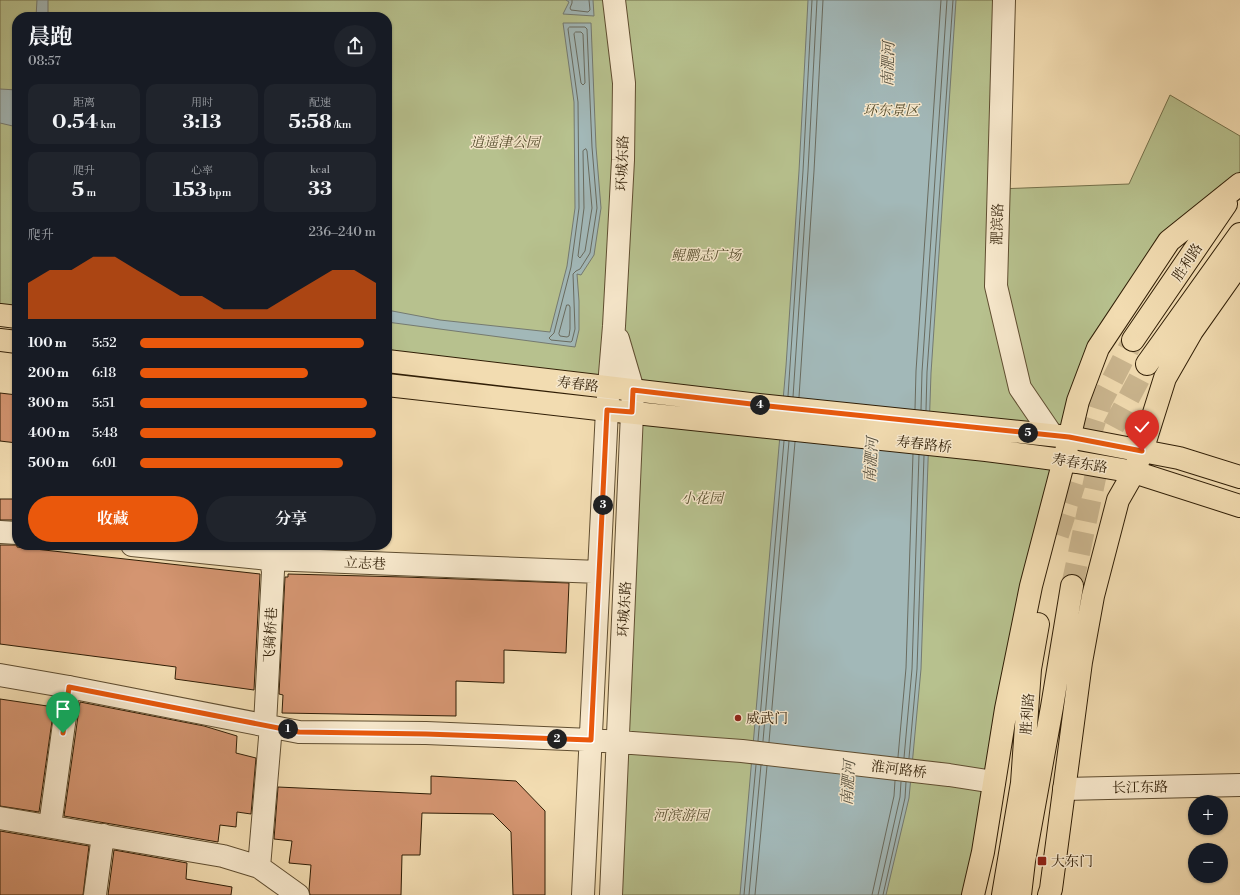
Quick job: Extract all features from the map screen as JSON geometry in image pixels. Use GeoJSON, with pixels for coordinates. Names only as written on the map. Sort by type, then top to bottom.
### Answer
{"type":"FeatureCollection","features":[{"type":"Feature","properties":{"kind":"main road"},"geometry":{"type":"LineString","coordinates":[[974,895],[983,852],[1006,709],[1031,586],[1064,460],[1060,436],[1078,401],[1098,348],[1169,241],[1240,183]]}},
{"type":"Feature","properties":{"kind":"main road","name":"胜利路"},"geometry":{"type":"LineString","coordinates":[[1133,340],[1240,183]]}},
{"type":"Feature","properties":{"kind":"main road","name":"胜利路"},"geometry":{"type":"LineString","coordinates":[[1147,364],[1240,234]]}},
{"type":"Feature","properties":{"kind":"main road"},"geometry":{"type":"LineString","coordinates":[[1049,895],[1081,662],[1093,596],[1118,500],[1134,472],[1165,378],[1192,331],[1240,263]]}},
{"type":"Feature","properties":{"kind":"main road"},"geometry":{"type":"LineString","coordinates":[[0,315],[12,316]]}},
{"type":"Feature","properties":{"kind":"main road"},"geometry":{"type":"LineString","coordinates":[[0,340],[12,341]]}},
{"type":"Feature","properties":{"kind":"main road","name":"寿春路"},"geometry":{"type":"LineString","coordinates":[[392,362],[633,390],[768,417]]}},
{"type":"Feature","properties":{"kind":"main road","name":"寿春路"},"geometry":{"type":"LineString","coordinates":[[392,386],[607,410],[768,417]]}},
{"type":"Feature","properties":{"kind":"main road","name":"寿春路桥"},"geometry":{"type":"LineString","coordinates":[[768,417],[990,429]]}},
{"type":"Feature","properties":{"kind":"main road","name":"寿春路桥"},"geometry":{"type":"LineString","coordinates":[[768,417],[986,450]]}},
{"type":"Feature","properties":{"kind":"main road","name":"寿春东路"},"geometry":{"type":"LineString","coordinates":[[990,429],[1060,436],[1142,451],[1179,458],[1240,476]]}},
{"type":"Feature","properties":{"kind":"main road","name":"寿春东路"},"geometry":{"type":"LineString","coordinates":[[986,450],[1064,460],[1134,472],[1240,506]]}},
{"type":"Feature","properties":{"kind":"main road","name":"胜利路"},"geometry":{"type":"LineString","coordinates":[[1003,895],[1022,783],[1030,669],[1042,599],[1058,535]]}},
{"type":"Feature","properties":{"kind":"main road","name":"胜利路"},"geometry":{"type":"LineString","coordinates":[[1020,895],[1024,861],[1072,586]]}},
{"type":"Feature","properties":{"kind":"street","name":"环城东路"},"geometry":{"type":"LineString","coordinates":[[583,895],[607,410],[614,326],[623,160],[624,83],[614,0]]}},
{"type":"Feature","properties":{"kind":"street","name":"淝滨路"},"geometry":{"type":"LineString","coordinates":[[1004,0],[996,286],[1020,388],[1060,436]]}},
{"type":"Feature","properties":{"kind":"street","name":"环城东路"},"geometry":{"type":"LineString","coordinates":[[611,895],[633,390],[614,326]]}},
{"type":"Feature","properties":{"kind":"street"},"geometry":{"type":"LineString","coordinates":[[0,532],[12,533]]}},
{"type":"Feature","properties":{"kind":"street","name":"立志巷"},"geometry":{"type":"LineString","coordinates":[[229,550],[599,572]]}},
{"type":"Feature","properties":{"kind":"street","name":"飞骑桥巷"},"geometry":{"type":"LineString","coordinates":[[259,867],[268,726],[273,571],[268,552]]}},
{"type":"Feature","properties":{"kind":"street","name":"淮河路桥"},"geometry":{"type":"LineString","coordinates":[[0,675],[299,732],[426,734],[591,740],[753,752],[949,775],[994,782]]}},
{"type":"Feature","properties":{"kind":"street"},"geometry":{"type":"LineString","coordinates":[[50,826],[69,687]]}},
{"type":"Feature","properties":{"kind":"street","name":"长江东路"},"geometry":{"type":"LineString","coordinates":[[1064,789],[1240,785]]}},
{"type":"Feature","properties":{"kind":"street"},"geometry":{"type":"LineString","coordinates":[[0,818],[223,856],[259,867],[298,895]]}},
{"type":"Feature","properties":{"kind":"street"},"geometry":{"type":"LineString","coordinates":[[94,895],[104,835]]}},
{"type":"Feature","properties":{"kind":"green space"},"geometry":{"type":"Polygon","coordinates":[[[0,0],[1004,0],[998,189],[1129,184],[1170,95],[1240,136],[1240,183],[1169,241],[1098,348],[1069,437],[609,387],[392,362],[392,12],[12,12],[12,316],[0,315],[0,0]]]}},
{"type":"Feature","properties":{"kind":"green space"},"geometry":{"type":"Polygon","coordinates":[[[632,412],[1064,460],[973,895],[611,895],[632,412]]]}},
{"type":"Feature","properties":{"kind":"water"},"geometry":{"type":"Polygon","coordinates":[[[37,0],[48,0],[48,12],[36,12],[37,0]]]}},
{"type":"Feature","properties":{"kind":"water"},"geometry":{"type":"Polygon","coordinates":[[[566,0],[593,0],[594,16],[563,14],[569,2],[566,0]]]}},
{"type":"Feature","properties":{"kind":"water","name":"南淝河"},"geometry":{"type":"Polygon","coordinates":[[[808,0],[956,0],[931,373],[921,669],[909,798],[886,895],[740,895],[786,366],[799,171],[808,0]]]}},
{"type":"Feature","properties":{"kind":"water"},"geometry":{"type":"Polygon","coordinates":[[[563,23],[591,23],[596,147],[601,208],[594,255],[581,275],[577,274],[579,330],[575,347],[392,323],[392,311],[440,320],[550,332],[567,266],[575,208],[574,102],[563,23]]]}},
{"type":"Feature","properties":{"kind":"water"},"geometry":{"type":"Polygon","coordinates":[[[0,89],[12,90],[12,126],[0,123],[0,89]]]}},
{"type":"Feature","properties":{"kind":"building"},"geometry":{"type":"Polygon","coordinates":[[[0,393],[12,394],[12,442],[0,441],[0,393]]]}},
{"type":"Feature","properties":{"kind":"building"},"geometry":{"type":"Polygon","coordinates":[[[0,499],[12,499],[12,520],[0,520],[0,499]]]}},
{"type":"Feature","properties":{"kind":"building"},"geometry":{"type":"Polygon","coordinates":[[[0,545],[12,545],[12,550],[44,550],[260,574],[254,690],[175,679],[176,667],[0,644],[0,545]]]}},
{"type":"Feature","properties":{"kind":"building"},"geometry":{"type":"Polygon","coordinates":[[[288,574],[569,583],[566,653],[504,650],[504,683],[456,681],[456,716],[282,713],[283,695],[279,694],[285,577],[288,577],[288,574]]]}},
{"type":"Feature","properties":{"kind":"building"},"geometry":{"type":"Polygon","coordinates":[[[0,699],[54,707],[39,812],[0,806],[0,699]]]}},
{"type":"Feature","properties":{"kind":"building"},"geometry":{"type":"Polygon","coordinates":[[[80,702],[204,726],[237,736],[236,753],[256,758],[251,814],[237,812],[236,827],[220,825],[218,842],[64,816],[80,702]]]}},
{"type":"Feature","properties":{"kind":"building"},"geometry":{"type":"Polygon","coordinates":[[[431,776],[516,781],[545,811],[545,895],[513,895],[511,832],[493,814],[422,813],[420,855],[402,855],[401,895],[310,895],[311,865],[289,863],[292,841],[274,839],[278,787],[431,794],[431,776]]]}},
{"type":"Feature","properties":{"kind":"building"},"geometry":{"type":"Polygon","coordinates":[[[0,831],[89,846],[83,895],[0,895],[0,831]]]}},
{"type":"Feature","properties":{"kind":"building"},"geometry":{"type":"Polygon","coordinates":[[[114,850],[187,863],[186,879],[232,887],[231,895],[108,895],[114,850]]]}},
{"type":"Feature","properties":{"kind":"tunnel"},"geometry":{"type":"LineString","coordinates":[[1058,535],[1101,402],[1133,340]]}},
{"type":"Feature","properties":{"kind":"tunnel"},"geometry":{"type":"LineString","coordinates":[[1072,586],[1101,450],[1147,364]]}},
{"type":"Feature","properties":{"kind":"place","name":"威武门"},"geometry":{"type":"Point","coordinates":[738,718]}},
{"type":"Feature","properties":{"kind":"place","name":"大东门"},"geometry":{"type":"Point","coordinates":[1042,861]}},
{"type":"Feature","properties":{"kind":"route"},"geometry":{"type":"LineString","coordinates":[[63,733],[69,687],[299,732],[426,734],[591,740],[607,410],[632,412],[633,390],[768,406],[1069,437],[1142,451]]}},
{"type":"Feature","properties":{"kind":"park label","name":"环东景区"},"geometry":{"type":"Point","coordinates":[891,110]}},
{"type":"Feature","properties":{"kind":"park label","name":"逍遥津公园"},"geometry":{"type":"Point","coordinates":[505,142]}},
{"type":"Feature","properties":{"kind":"park label","name":"鲲鹏志广场"},"geometry":{"type":"Point","coordinates":[706,255]}},
{"type":"Feature","properties":{"kind":"park label","name":"小花园"},"geometry":{"type":"Point","coordinates":[702,498]}},
{"type":"Feature","properties":{"kind":"park label","name":"河滨游园"},"geometry":{"type":"Point","coordinates":[681,815]}}]}
